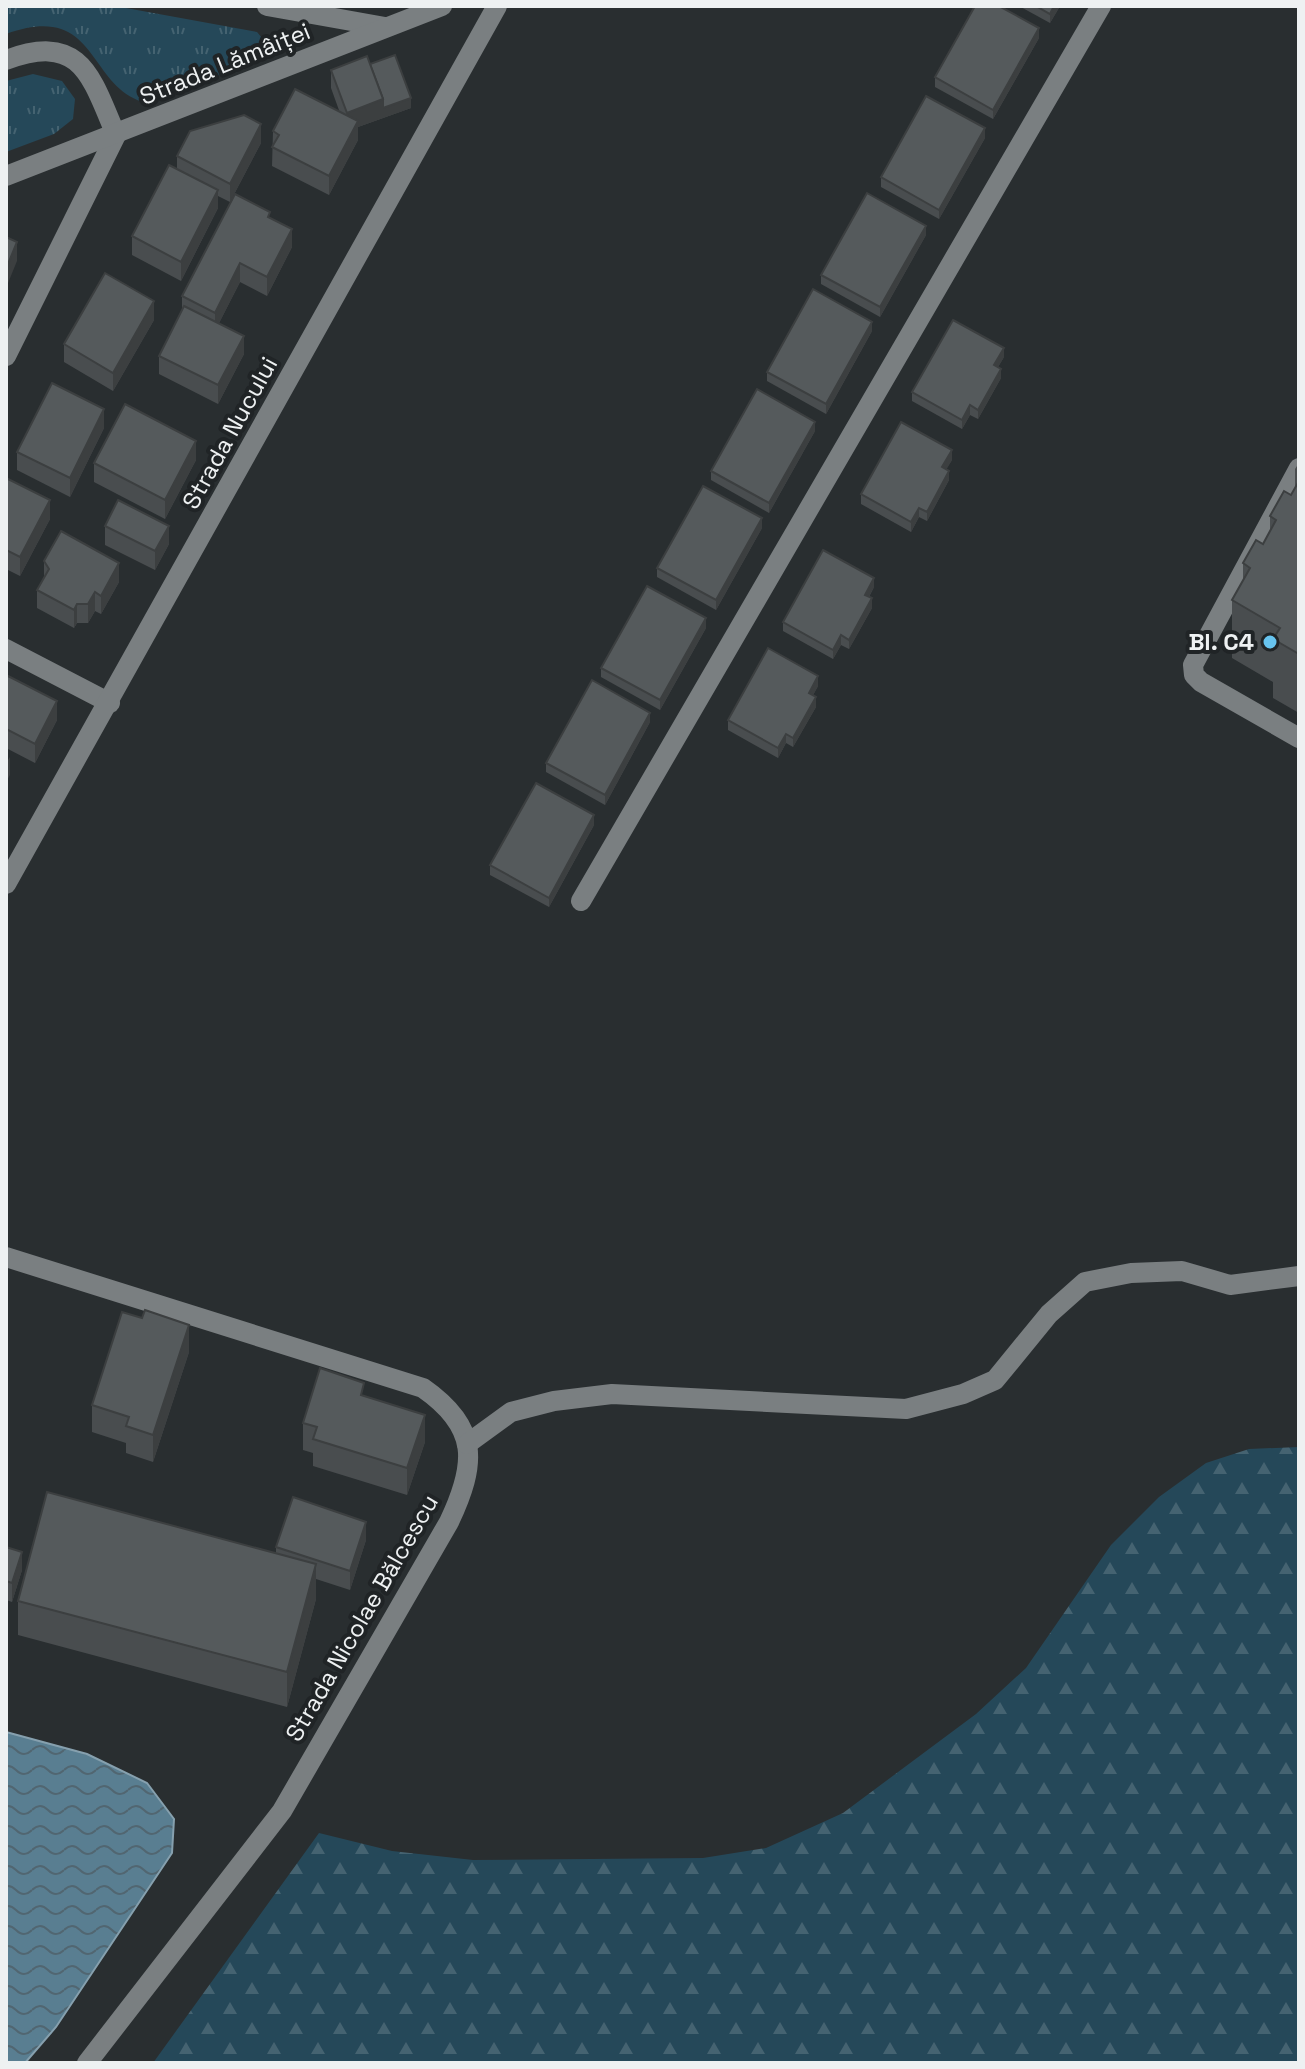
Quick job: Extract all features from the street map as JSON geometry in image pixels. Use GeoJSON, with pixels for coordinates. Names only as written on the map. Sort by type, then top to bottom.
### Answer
{"type":"FeatureCollection","features":[{"type":"Feature","properties":{"kind":"street"},"geometry":{"type":"LineString","coordinates":[[267,6],[387,28]]}},
{"type":"Feature","properties":{"kind":"street","name":"Strada Lămâiței"},"geometry":{"type":"LineString","coordinates":[[6,176],[442,6]]}},
{"type":"Feature","properties":{"kind":"street","name":"Strada Nucului"},"geometry":{"type":"LineString","coordinates":[[6,884],[110,703],[497,6]]}},
{"type":"Feature","properties":{"kind":"street"},"geometry":{"type":"LineString","coordinates":[[581,901],[1101,6]]}},
{"type":"Feature","properties":{"kind":"street"},"geometry":{"type":"LineString","coordinates":[[6,60],[39,51],[69,54],[87,72],[116,135],[6,356]]}},
{"type":"Feature","properties":{"kind":"street"},"geometry":{"type":"LineString","coordinates":[[1299,468],[1193,665],[1194,675],[1201,682],[1299,738]]}},
{"type":"Feature","properties":{"kind":"street"},"geometry":{"type":"LineString","coordinates":[[6,649],[110,703]]}},
{"type":"Feature","properties":{"kind":"street","name":"Strada Nicolae Bălcescu"},"geometry":{"type":"LineString","coordinates":[[6,1257],[423,1388],[448,1405],[461,1422],[467,1444],[467,1470],[449,1522],[282,1811],[87,2063]]}},
{"type":"Feature","properties":{"kind":"street"},"geometry":{"type":"LineString","coordinates":[[467,1444],[511,1412],[554,1401],[612,1394],[906,1409],[963,1394],[995,1380],[1049,1314],[1085,1282],[1131,1273],[1182,1271],[1230,1285],[1299,1276]]}},
{"type":"Feature","properties":{"kind":"green space"},"geometry":{"type":"Polygon","coordinates":[[[6,6],[115,6],[257,32],[262,38],[262,53],[256,61],[147,103],[127,95],[112,82],[76,37],[59,28],[37,27],[6,34],[6,6]]]}},
{"type":"Feature","properties":{"kind":"green space"},"geometry":{"type":"Polygon","coordinates":[[[33,74],[62,81],[75,99],[73,119],[54,134],[6,152],[6,81],[33,74]]]}},
{"type":"Feature","properties":{"kind":"green space"},"geometry":{"type":"Polygon","coordinates":[[[1299,1447],[1299,2063],[153,2063],[319,1833],[392,1851],[473,1860],[703,1858],[766,1848],[843,1813],[976,1714],[1026,1668],[1111,1545],[1159,1497],[1206,1463],[1249,1449],[1299,1447]]]}},
{"type":"Feature","properties":{"kind":"water"},"geometry":{"type":"Polygon","coordinates":[[[6,1732],[87,1754],[147,1783],[174,1819],[172,1853],[56,2027],[25,2063],[6,2063],[6,1732]]]}},
{"type":"Feature","properties":{"kind":"building"},"geometry":{"type":"Polygon","coordinates":[[[975,6],[999,6],[1039,28],[993,110],[935,77],[975,6]]]}},
{"type":"Feature","properties":{"kind":"building"},"geometry":{"type":"Polygon","coordinates":[[[1036,6],[1054,6],[1050,14],[1036,6]]]}},
{"type":"Feature","properties":{"kind":"building"},"geometry":{"type":"Polygon","coordinates":[[[395,55],[411,98],[383,108],[383,99],[370,64],[395,55]]]}},
{"type":"Feature","properties":{"kind":"building"},"geometry":{"type":"Polygon","coordinates":[[[367,56],[383,99],[347,113],[331,70],[367,56]]]}},
{"type":"Feature","properties":{"kind":"building"},"geometry":{"type":"Polygon","coordinates":[[[295,89],[358,121],[329,176],[272,147],[279,135],[273,131],[295,89]]]}},
{"type":"Feature","properties":{"kind":"building"},"geometry":{"type":"Polygon","coordinates":[[[926,96],[985,128],[939,210],[881,177],[926,96]]]}},
{"type":"Feature","properties":{"kind":"building"},"geometry":{"type":"Polygon","coordinates":[[[244,115],[261,124],[230,184],[177,156],[190,131],[244,115]]]}},
{"type":"Feature","properties":{"kind":"building"},"geometry":{"type":"Polygon","coordinates":[[[169,165],[218,190],[181,262],[132,236],[169,165]]]}},
{"type":"Feature","properties":{"kind":"building"},"geometry":{"type":"Polygon","coordinates":[[[867,193],[926,226],[880,307],[821,275],[867,193]]]}},
{"type":"Feature","properties":{"kind":"building"},"geometry":{"type":"Polygon","coordinates":[[[235,194],[270,212],[268,217],[292,229],[267,277],[240,263],[215,313],[182,296],[235,194]]]}},
{"type":"Feature","properties":{"kind":"building"},"geometry":{"type":"Polygon","coordinates":[[[6,237],[17,242],[6,269],[6,237]]]}},
{"type":"Feature","properties":{"kind":"building"},"geometry":{"type":"Polygon","coordinates":[[[105,273],[154,301],[113,373],[64,344],[105,273]]]}},
{"type":"Feature","properties":{"kind":"building"},"geometry":{"type":"Polygon","coordinates":[[[813,289],[872,322],[826,404],[767,372],[813,289]]]}},
{"type":"Feature","properties":{"kind":"building"},"geometry":{"type":"Polygon","coordinates":[[[184,306],[244,336],[218,385],[159,356],[184,306]]]}},
{"type":"Feature","properties":{"kind":"building"},"geometry":{"type":"Polygon","coordinates":[[[953,320],[1004,348],[994,365],[1001,369],[978,410],[970,405],[962,420],[912,392],[953,320]]]}},
{"type":"Feature","properties":{"kind":"building"},"geometry":{"type":"Polygon","coordinates":[[[52,383],[104,409],[70,478],[17,452],[52,383]]]}},
{"type":"Feature","properties":{"kind":"building"},"geometry":{"type":"Polygon","coordinates":[[[757,389],[815,422],[769,503],[711,471],[757,389]]]}},
{"type":"Feature","properties":{"kind":"building"},"geometry":{"type":"Polygon","coordinates":[[[125,404],[196,441],[165,500],[94,463],[125,404]]]}},
{"type":"Feature","properties":{"kind":"building"},"geometry":{"type":"Polygon","coordinates":[[[901,422],[952,450],[942,467],[949,471],[927,512],[919,508],[911,522],[861,494],[901,422]]]}},
{"type":"Feature","properties":{"kind":"building"},"geometry":{"type":"Polygon","coordinates":[[[6,478],[50,500],[20,557],[6,550],[6,478]]]}},
{"type":"Feature","properties":{"kind":"building"},"geometry":{"type":"Polygon","coordinates":[[[1299,481],[1299,654],[1273,639],[1280,628],[1232,600],[1250,568],[1243,563],[1256,540],[1263,544],[1276,520],[1270,516],[1284,491],[1291,495],[1299,481]]]}},
{"type":"Feature","properties":{"kind":"building"},"geometry":{"type":"Polygon","coordinates":[[[703,486],[762,518],[716,600],[657,568],[703,486]]]}},
{"type":"Feature","properties":{"kind":"building"},"geometry":{"type":"Polygon","coordinates":[[[118,500],[169,526],[155,551],[105,526],[118,500]]]}},
{"type":"Feature","properties":{"kind":"building"},"geometry":{"type":"Polygon","coordinates":[[[61,531],[119,563],[101,596],[95,592],[88,604],[77,604],[74,610],[37,590],[49,569],[44,561],[61,531]]]}},
{"type":"Feature","properties":{"kind":"building"},"geometry":{"type":"Polygon","coordinates":[[[823,550],[874,578],[865,595],[872,598],[849,640],[841,635],[833,650],[783,622],[823,550]]]}},
{"type":"Feature","properties":{"kind":"building"},"geometry":{"type":"Polygon","coordinates":[[[647,586],[706,618],[660,700],[601,668],[647,586]]]}},
{"type":"Feature","properties":{"kind":"building"},"geometry":{"type":"Polygon","coordinates":[[[768,648],[818,676],[809,693],[816,697],[793,738],[786,734],[778,748],[728,720],[768,648]]]}},
{"type":"Feature","properties":{"kind":"building"},"geometry":{"type":"Polygon","coordinates":[[[8,676],[57,701],[35,744],[6,729],[8,676]]]}},
{"type":"Feature","properties":{"kind":"building"},"geometry":{"type":"Polygon","coordinates":[[[592,680],[650,713],[605,795],[546,763],[592,680]]]}},
{"type":"Feature","properties":{"kind":"building"},"geometry":{"type":"Polygon","coordinates":[[[536,783],[594,815],[549,898],[490,865],[536,783]]]}},
{"type":"Feature","properties":{"kind":"building"},"geometry":{"type":"Polygon","coordinates":[[[145,1310],[189,1325],[153,1435],[126,1426],[129,1417],[92,1405],[122,1312],[142,1318],[145,1310]]]}},
{"type":"Feature","properties":{"kind":"building"},"geometry":{"type":"Polygon","coordinates":[[[320,1368],[364,1383],[361,1395],[425,1415],[407,1468],[313,1439],[317,1427],[303,1423],[320,1368]]]}},
{"type":"Feature","properties":{"kind":"building"},"geometry":{"type":"Polygon","coordinates":[[[47,1492],[316,1564],[287,1672],[18,1601],[47,1492]]]}},
{"type":"Feature","properties":{"kind":"building"},"geometry":{"type":"Polygon","coordinates":[[[293,1497],[366,1522],[350,1571],[276,1547],[293,1497]]]}},
{"type":"Feature","properties":{"kind":"building"},"geometry":{"type":"Polygon","coordinates":[[[6,1547],[22,1552],[12,1583],[6,1581],[6,1547]]]}},
{"type":"Feature","properties":{"kind":"place","name":"Bl. C4"},"geometry":{"type":"Point","coordinates":[1270,642]}}]}
